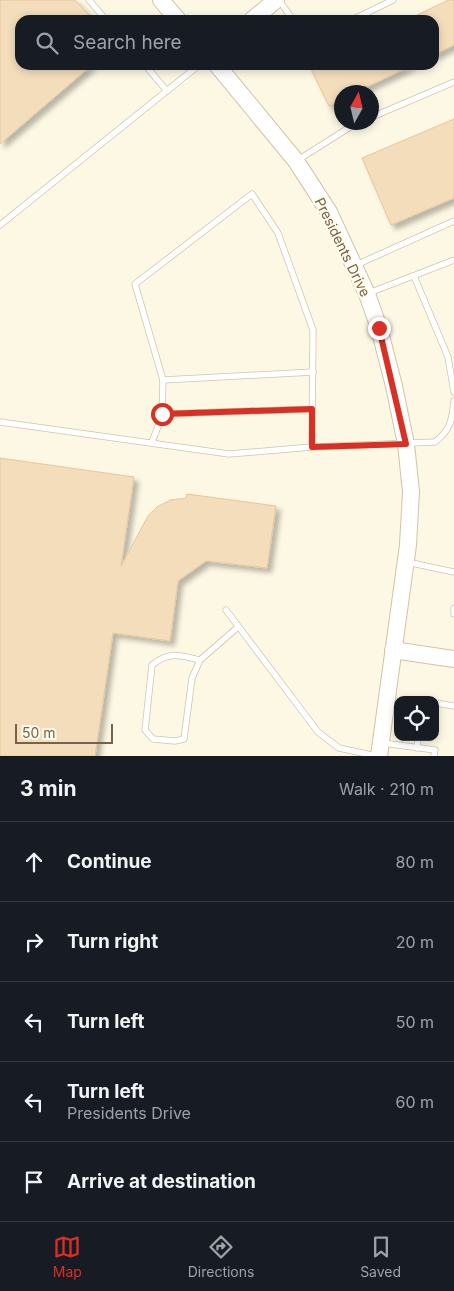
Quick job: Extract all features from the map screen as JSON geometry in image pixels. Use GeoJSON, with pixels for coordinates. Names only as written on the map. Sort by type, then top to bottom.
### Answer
{"type":"FeatureCollection","features":[{"type":"Feature","properties":{"kind":"street"},"geometry":{"type":"LineString","coordinates":[[161,0],[174,15]]}},
{"type":"Feature","properties":{"kind":"street"},"geometry":{"type":"LineString","coordinates":[[258,15],[277,0]]}},
{"type":"Feature","properties":{"kind":"street","name":"Presidents Drive"},"geometry":{"type":"LineString","coordinates":[[221,70],[296,161],[329,212],[367,294],[388,361],[406,444],[411,492],[406,561],[380,752]]}},
{"type":"Feature","properties":{"kind":"street"},"geometry":{"type":"LineString","coordinates":[[394,650],[454,659]]}},
{"type":"Feature","properties":{"kind":"lane"},"geometry":{"type":"LineString","coordinates":[[89,0],[102,15]]}},
{"type":"Feature","properties":{"kind":"lane"},"geometry":{"type":"LineString","coordinates":[[277,0],[289,15]]}},
{"type":"Feature","properties":{"kind":"lane"},"geometry":{"type":"LineString","coordinates":[[362,15],[393,0]]}},
{"type":"Feature","properties":{"kind":"lane"},"geometry":{"type":"LineString","coordinates":[[149,70],[167,91]]}},
{"type":"Feature","properties":{"kind":"lane"},"geometry":{"type":"LineString","coordinates":[[0,226],[193,70]]}},
{"type":"Feature","properties":{"kind":"lane"},"geometry":{"type":"LineString","coordinates":[[379,113],[454,82]]}},
{"type":"Feature","properties":{"kind":"lane"},"geometry":{"type":"LineString","coordinates":[[296,161],[345,130]]}},
{"type":"Feature","properties":{"kind":"lane"},"geometry":{"type":"LineString","coordinates":[[152,442],[162,414],[163,380],[134,284],[252,194],[278,233],[313,330],[312,447]]}},
{"type":"Feature","properties":{"kind":"lane"},"geometry":{"type":"LineString","coordinates":[[355,265],[454,220]]}},
{"type":"Feature","properties":{"kind":"lane"},"geometry":{"type":"LineString","coordinates":[[367,294],[454,260]]}},
{"type":"Feature","properties":{"kind":"lane"},"geometry":{"type":"LineString","coordinates":[[414,276],[448,357],[454,392]]}},
{"type":"Feature","properties":{"kind":"lane"},"geometry":{"type":"LineString","coordinates":[[163,380],[313,372]]}},
{"type":"Feature","properties":{"kind":"lane"},"geometry":{"type":"LineString","coordinates":[[0,422],[229,454],[312,447],[435,442],[445,435],[452,423],[454,401]]}},
{"type":"Feature","properties":{"kind":"lane"},"geometry":{"type":"LineString","coordinates":[[162,414],[312,409]]}},
{"type":"Feature","properties":{"kind":"lane"},"geometry":{"type":"LineString","coordinates":[[406,561],[454,572]]}},
{"type":"Feature","properties":{"kind":"lane"},"geometry":{"type":"LineString","coordinates":[[454,608],[454,614]]}},
{"type":"Feature","properties":{"kind":"lane"},"geometry":{"type":"LineString","coordinates":[[226,610],[318,732],[339,748],[380,752],[417,748],[435,750],[434,756]]}},
{"type":"Feature","properties":{"kind":"lane"},"geometry":{"type":"LineString","coordinates":[[200,660],[174,654],[160,657],[152,665],[145,730],[153,739],[175,741],[184,739],[192,678],[200,660],[238,626]]}},
{"type":"Feature","properties":{"kind":"lane"},"geometry":{"type":"LineString","coordinates":[[439,704],[454,706]]}},
{"type":"Feature","properties":{"kind":"lane"},"geometry":{"type":"LineString","coordinates":[[417,748],[418,741]]}},
{"type":"Feature","properties":{"kind":"building"},"geometry":{"type":"Polygon","coordinates":[[[0,0],[75,0],[88,15],[15,15],[15,70],[86,70],[0,144],[0,0]]]}},
{"type":"Feature","properties":{"kind":"building"},"geometry":{"type":"Polygon","coordinates":[[[448,0],[454,0],[454,45],[439,52],[439,15],[417,15],[448,0]]]}},
{"type":"Feature","properties":{"kind":"building"},"geometry":{"type":"Polygon","coordinates":[[[311,70],[402,70],[371,85],[334,85],[334,104],[329,106],[311,70]]]}},
{"type":"Feature","properties":{"kind":"building"},"geometry":{"type":"Polygon","coordinates":[[[454,119],[454,198],[391,225],[362,158],[454,119]]]}},
{"type":"Feature","properties":{"kind":"building"},"geometry":{"type":"Polygon","coordinates":[[[0,458],[134,477],[121,566],[148,516],[157,507],[170,500],[186,498],[187,494],[276,506],[267,568],[206,561],[178,581],[170,641],[113,633],[95,756],[0,756],[0,458]]]}},
{"type":"Feature","properties":{"kind":"route"},"geometry":{"type":"LineString","coordinates":[[162,414],[312,409],[312,447],[406,444],[379,328]]}}]}
